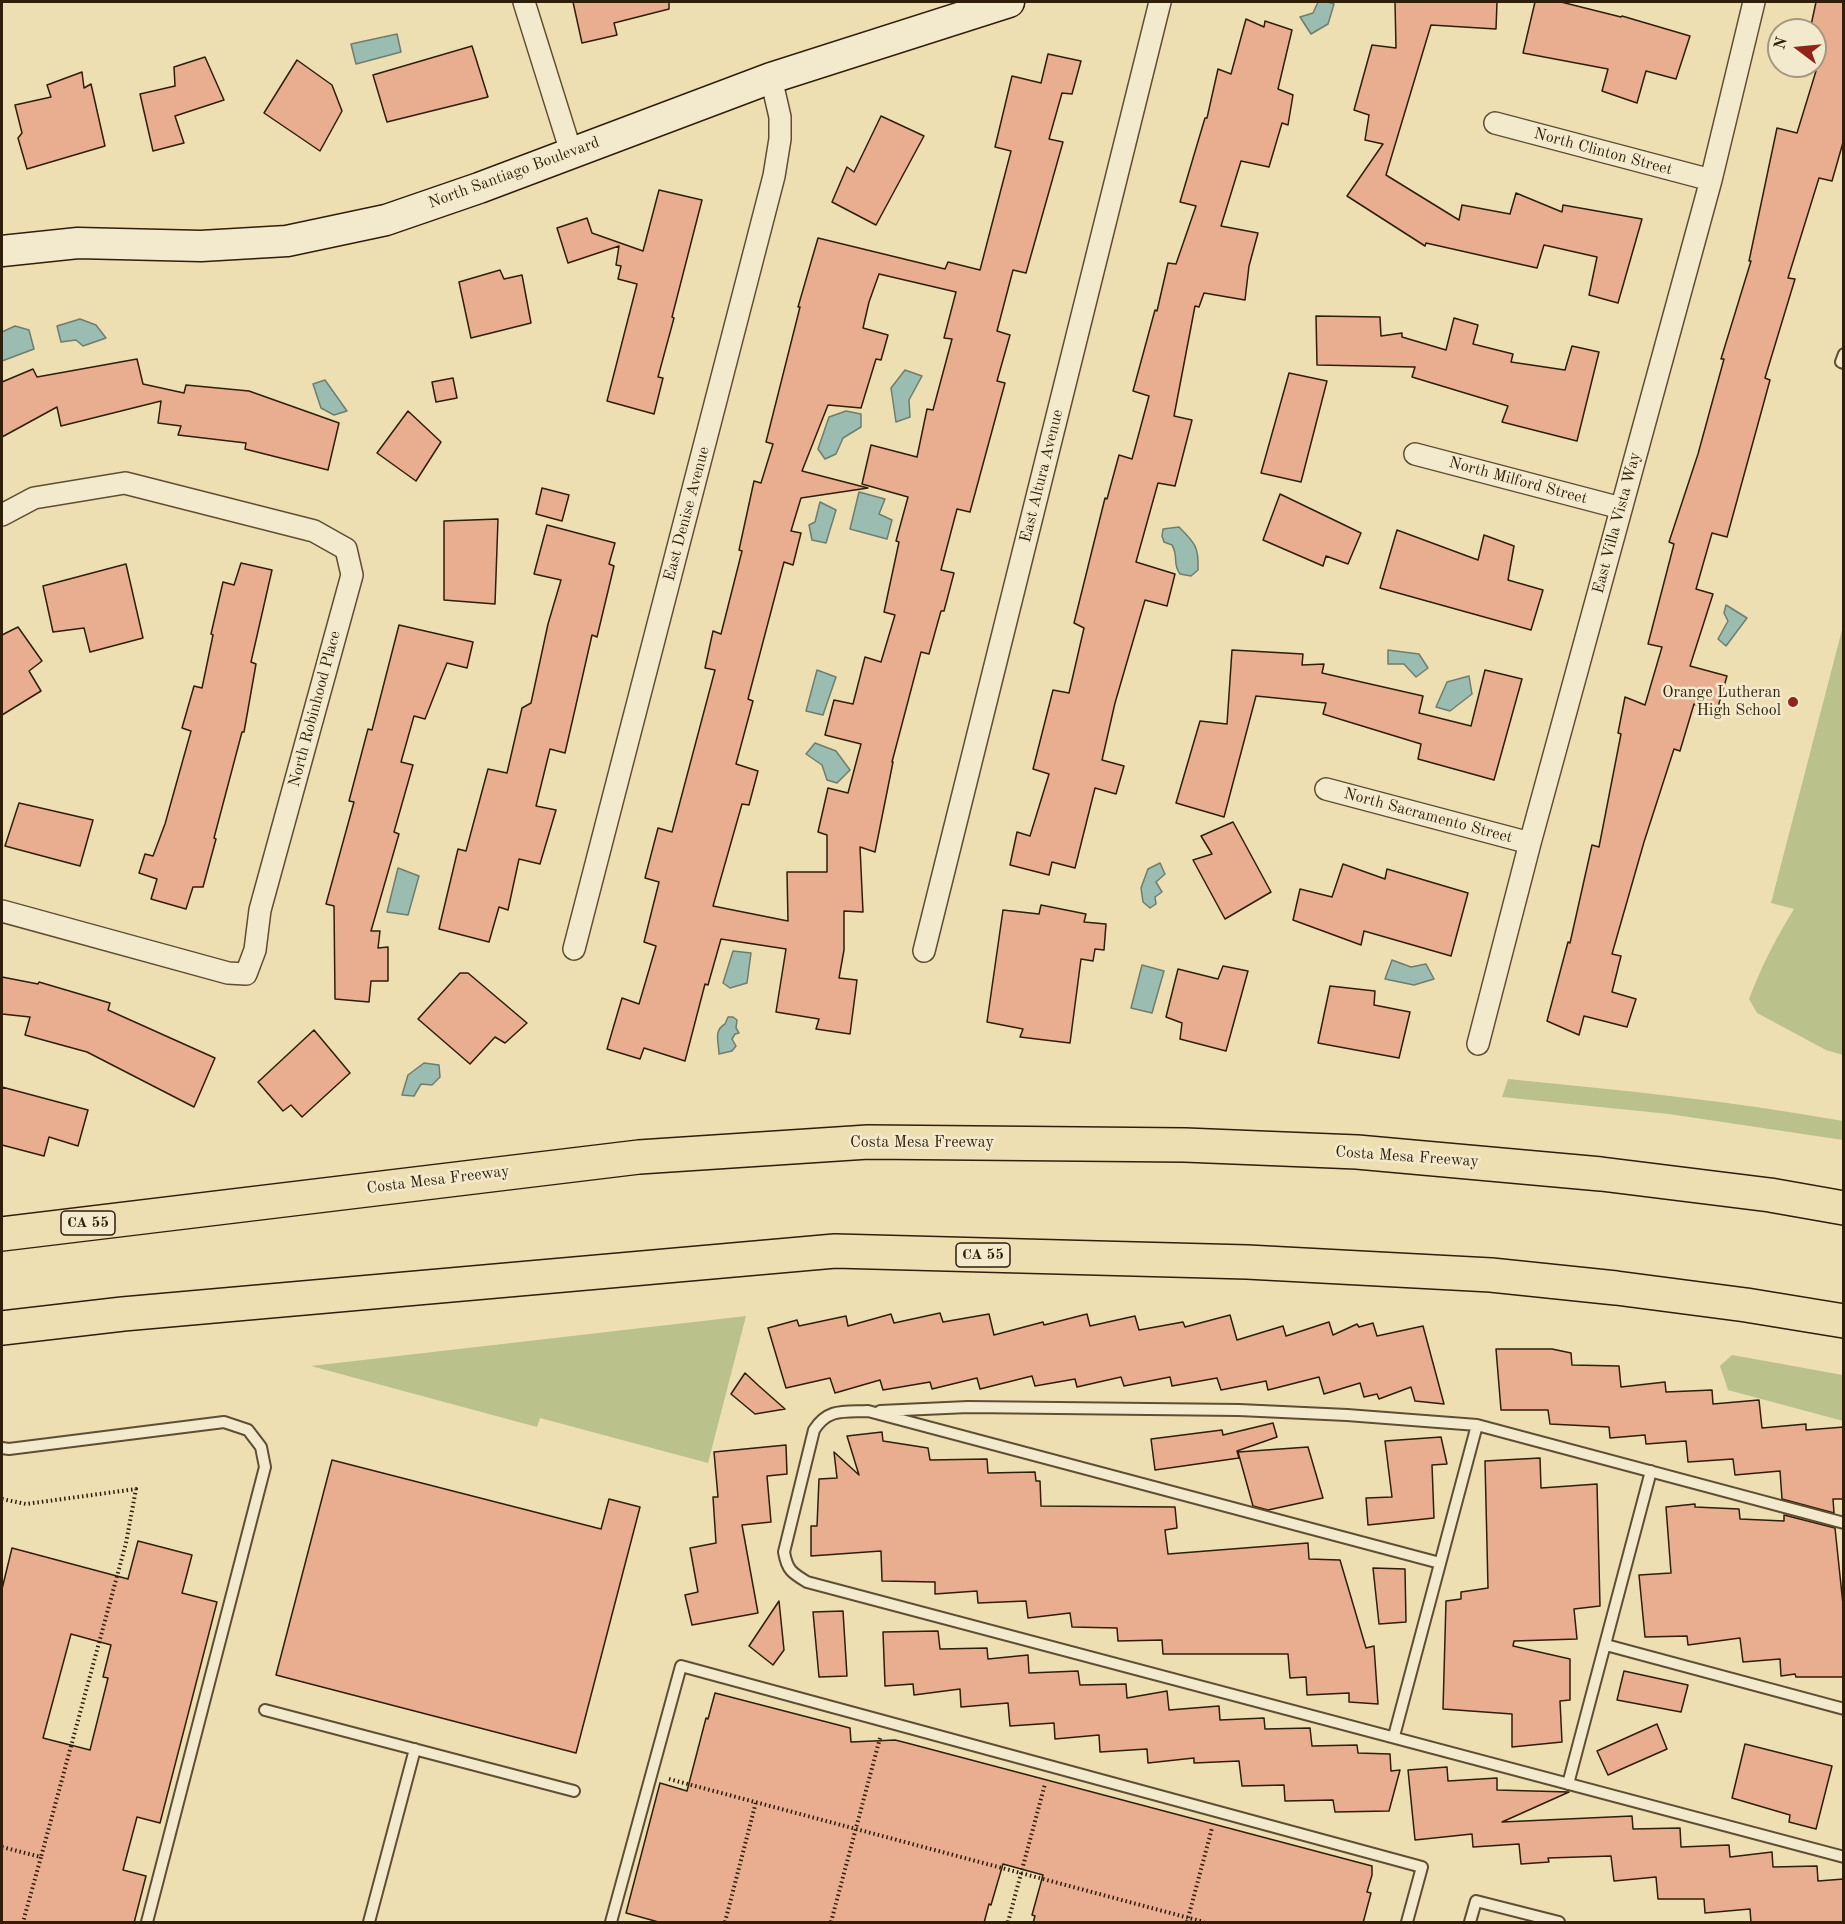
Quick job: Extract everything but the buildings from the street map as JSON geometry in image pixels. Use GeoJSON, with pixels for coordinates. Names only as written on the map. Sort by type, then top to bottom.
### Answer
{"type":"FeatureCollection","features":[{"type":"Feature","properties":{"kind":"highway","name":"Costa Mesa Freeway"},"geometry":{"type":"LineString","coordinates":[[2,1234],[639,1157],[868,1142],[1185,1144],[1358,1152],[1601,1174],[1770,1195],[1844,1208]]}},
{"type":"Feature","properties":{"kind":"highway","name":"CA 55"},"geometry":{"type":"LineString","coordinates":[[2,1328],[123,1314],[835,1251],[1247,1262],[1491,1275],[1616,1288],[1844,1320]]}},
{"type":"Feature","properties":{"kind":"highway"},"geometry":{"type":"LineString","coordinates":[[2,1338],[123,1314]]}},
{"type":"Feature","properties":{"kind":"main road","name":"North Santiago Boulevard"},"geometry":{"type":"LineString","coordinates":[[2,251],[78,243],[201,246],[287,241],[386,220],[479,188],[771,78],[1009,2]]}},
{"type":"Feature","properties":{"kind":"street"},"geometry":{"type":"LineString","coordinates":[[524,2],[571,152]]}},
{"type":"Feature","properties":{"kind":"street","name":"East Altura Avenue"},"geometry":{"type":"LineString","coordinates":[[924,951],[1160,2]]}},
{"type":"Feature","properties":{"kind":"street","name":"East Villa Vista Way"},"geometry":{"type":"LineString","coordinates":[[1478,1044],[1530,843],[1711,180],[1754,2]]}},
{"type":"Feature","properties":{"kind":"street","name":"East Denise Avenue"},"geometry":{"type":"LineString","coordinates":[[574,949],[774,176],[780,139],[780,117],[771,78]]}},
{"type":"Feature","properties":{"kind":"street","name":"North Clinton Street"},"geometry":{"type":"LineString","coordinates":[[1495,123],[1711,180]]}},
{"type":"Feature","properties":{"kind":"street","name":"North Milford Street"},"geometry":{"type":"LineString","coordinates":[[1414,454],[1621,508]]}},
{"type":"Feature","properties":{"kind":"street","name":"North Robinhood Place"},"geometry":{"type":"LineString","coordinates":[[2,515],[34,498],[125,483],[314,531],[346,549],[352,575],[260,910],[255,950],[246,974],[228,973],[2,911]]}},
{"type":"Feature","properties":{"kind":"street","name":"North Sacramento Street"},"geometry":{"type":"LineString","coordinates":[[1326,789],[1530,843]]}},
{"type":"Feature","properties":{"kind":"lane"},"geometry":{"type":"LineString","coordinates":[[1844,354],[1841,362],[1844,363]]}},
{"type":"Feature","properties":{"kind":"lane"},"geometry":{"type":"LineString","coordinates":[[1844,1523],[1477,1425],[1347,1415],[1239,1410],[968,1407],[831,1413],[820,1420],[814,1430],[784,1552],[786,1566],[807,1582],[1844,1857]]}},
{"type":"Feature","properties":{"kind":"lane"},"geometry":{"type":"LineString","coordinates":[[868,1411],[1440,1563]]}},
{"type":"Feature","properties":{"kind":"lane"},"geometry":{"type":"LineString","coordinates":[[2,1448],[9,1449],[224,1422],[248,1430],[261,1447],[265,1467],[147,1923]]}},
{"type":"Feature","properties":{"kind":"lane"},"geometry":{"type":"LineString","coordinates":[[1394,1736],[1477,1425]]}},
{"type":"Feature","properties":{"kind":"lane"},"geometry":{"type":"LineString","coordinates":[[1568,1784],[1652,1471]]}},
{"type":"Feature","properties":{"kind":"lane"},"geometry":{"type":"LineString","coordinates":[[1606,1645],[1844,1709]]}},
{"type":"Feature","properties":{"kind":"lane"},"geometry":{"type":"LineString","coordinates":[[611,1923],[681,1666],[1422,1867],[1407,1923]]}},
{"type":"Feature","properties":{"kind":"lane"},"geometry":{"type":"LineString","coordinates":[[265,1710],[574,1791]]}},
{"type":"Feature","properties":{"kind":"lane"},"geometry":{"type":"LineString","coordinates":[[369,1923],[415,1749]]}},
{"type":"Feature","properties":{"kind":"lane"},"geometry":{"type":"LineString","coordinates":[[1470,1923],[1476,1901],[1559,1923]]}},
{"type":"Feature","properties":{"kind":"path"},"geometry":{"type":"LineString","coordinates":[[2,1499],[26,1504],[136,1489],[126,1543],[23,1923]]}},
{"type":"Feature","properties":{"kind":"path"},"geometry":{"type":"LineString","coordinates":[[831,1923],[884,1721]]}},
{"type":"Feature","properties":{"kind":"path"},"geometry":{"type":"LineString","coordinates":[[1008,1923],[1050,1766]]}},
{"type":"Feature","properties":{"kind":"path"},"geometry":{"type":"LineString","coordinates":[[651,1774],[1204,1923]]}},
{"type":"Feature","properties":{"kind":"path"},"geometry":{"type":"LineString","coordinates":[[725,1923],[756,1802]]}},
{"type":"Feature","properties":{"kind":"path"},"geometry":{"type":"LineString","coordinates":[[1187,1920],[1216,1811]]}},
{"type":"Feature","properties":{"kind":"path"},"geometry":{"type":"LineString","coordinates":[[2,1846],[41,1857]]}},
{"type":"Feature","properties":{"kind":"green space"},"geometry":{"type":"Polygon","coordinates":[[[1843,626],[1843,1055],[1826,1050],[1757,1013],[1749,999],[1769,953],[1794,909],[1771,903],[1843,626]]]}},
{"type":"Feature","properties":{"kind":"green space"},"geometry":{"type":"Polygon","coordinates":[[[1508,1079],[1718,1102],[1843,1121],[1843,1140],[1669,1114],[1502,1097],[1508,1079]]]}},
{"type":"Feature","properties":{"kind":"green space"},"geometry":{"type":"Polygon","coordinates":[[[746,1316],[708,1463],[540,1418],[537,1427],[311,1366],[746,1316]]]}},
{"type":"Feature","properties":{"kind":"green space"},"geometry":{"type":"Polygon","coordinates":[[[1732,1355],[1843,1375],[1843,1421],[1728,1390],[1720,1366],[1732,1355]]]}},
{"type":"Feature","properties":{"kind":"water"},"geometry":{"type":"Polygon","coordinates":[[[1318,2],[1334,4],[1328,24],[1311,34],[1300,17],[1313,13],[1318,2]]]}},
{"type":"Feature","properties":{"kind":"water"},"geometry":{"type":"Polygon","coordinates":[[[397,34],[401,52],[356,64],[351,44],[397,34]]]}},
{"type":"Feature","properties":{"kind":"water"},"geometry":{"type":"Polygon","coordinates":[[[80,319],[96,325],[106,338],[83,346],[76,340],[61,342],[57,326],[80,319]]]}},
{"type":"Feature","properties":{"kind":"water"},"geometry":{"type":"Polygon","coordinates":[[[15,326],[29,330],[34,349],[2,361],[2,332],[15,326]]]}},
{"type":"Feature","properties":{"kind":"water"},"geometry":{"type":"Polygon","coordinates":[[[905,370],[922,376],[909,400],[910,417],[896,422],[891,388],[905,370]]]}},
{"type":"Feature","properties":{"kind":"water"},"geometry":{"type":"Polygon","coordinates":[[[325,380],[347,411],[334,415],[321,408],[313,384],[325,380]]]}},
{"type":"Feature","properties":{"kind":"water"},"geometry":{"type":"Polygon","coordinates":[[[846,411],[861,414],[861,427],[843,438],[836,454],[825,459],[818,449],[829,417],[846,411]]]}},
{"type":"Feature","properties":{"kind":"water"},"geometry":{"type":"Polygon","coordinates":[[[859,492],[885,499],[879,514],[892,520],[887,539],[850,529],[859,492]]]}},
{"type":"Feature","properties":{"kind":"water"},"geometry":{"type":"Polygon","coordinates":[[[820,502],[836,510],[826,543],[812,540],[809,525],[815,522],[820,502]]]}},
{"type":"Feature","properties":{"kind":"water"},"geometry":{"type":"Polygon","coordinates":[[[1179,527],[1197,551],[1198,570],[1191,576],[1180,574],[1176,567],[1174,549],[1172,545],[1164,542],[1162,536],[1163,529],[1179,527]]]}},
{"type":"Feature","properties":{"kind":"water"},"geometry":{"type":"Polygon","coordinates":[[[1726,605],[1747,618],[1726,646],[1718,639],[1728,621],[1724,613],[1726,605]]]}},
{"type":"Feature","properties":{"kind":"water"},"geometry":{"type":"Polygon","coordinates":[[[1388,650],[1419,654],[1428,668],[1416,677],[1404,664],[1388,664],[1388,650]]]}},
{"type":"Feature","properties":{"kind":"water"},"geometry":{"type":"Polygon","coordinates":[[[817,670],[836,677],[823,715],[806,711],[817,670]]]}},
{"type":"Feature","properties":{"kind":"water"},"geometry":{"type":"Polygon","coordinates":[[[1469,676],[1472,694],[1450,711],[1436,707],[1447,682],[1469,676]]]}},
{"type":"Feature","properties":{"kind":"water"},"geometry":{"type":"Polygon","coordinates":[[[815,743],[836,751],[850,770],[837,783],[827,780],[822,765],[806,754],[815,743]]]}},
{"type":"Feature","properties":{"kind":"water"},"geometry":{"type":"Polygon","coordinates":[[[1160,863],[1165,874],[1156,882],[1162,892],[1155,897],[1156,904],[1150,908],[1143,902],[1141,888],[1148,869],[1160,863]]]}},
{"type":"Feature","properties":{"kind":"water"},"geometry":{"type":"Polygon","coordinates":[[[398,868],[419,876],[408,915],[387,912],[398,868]]]}},
{"type":"Feature","properties":{"kind":"water"},"geometry":{"type":"Polygon","coordinates":[[[733,951],[751,953],[747,983],[730,988],[723,983],[733,951]]]}},
{"type":"Feature","properties":{"kind":"water"},"geometry":{"type":"Polygon","coordinates":[[[1392,960],[1411,967],[1426,964],[1434,979],[1414,985],[1385,979],[1392,960]]]}},
{"type":"Feature","properties":{"kind":"water"},"geometry":{"type":"Polygon","coordinates":[[[1142,965],[1164,971],[1152,1013],[1131,1008],[1142,965]]]}},
{"type":"Feature","properties":{"kind":"water"},"geometry":{"type":"Polygon","coordinates":[[[728,1017],[737,1020],[736,1028],[739,1033],[735,1034],[732,1039],[736,1046],[732,1051],[719,1054],[718,1033],[728,1017]]]}},
{"type":"Feature","properties":{"kind":"water"},"geometry":{"type":"Polygon","coordinates":[[[424,1063],[439,1065],[440,1077],[432,1085],[421,1084],[414,1096],[402,1095],[408,1075],[424,1063]]]}},
{"type":"Feature","properties":{"kind":"place","name":"Orange Lutheran High School"},"geometry":{"type":"Point","coordinates":[1793,702]}}]}
